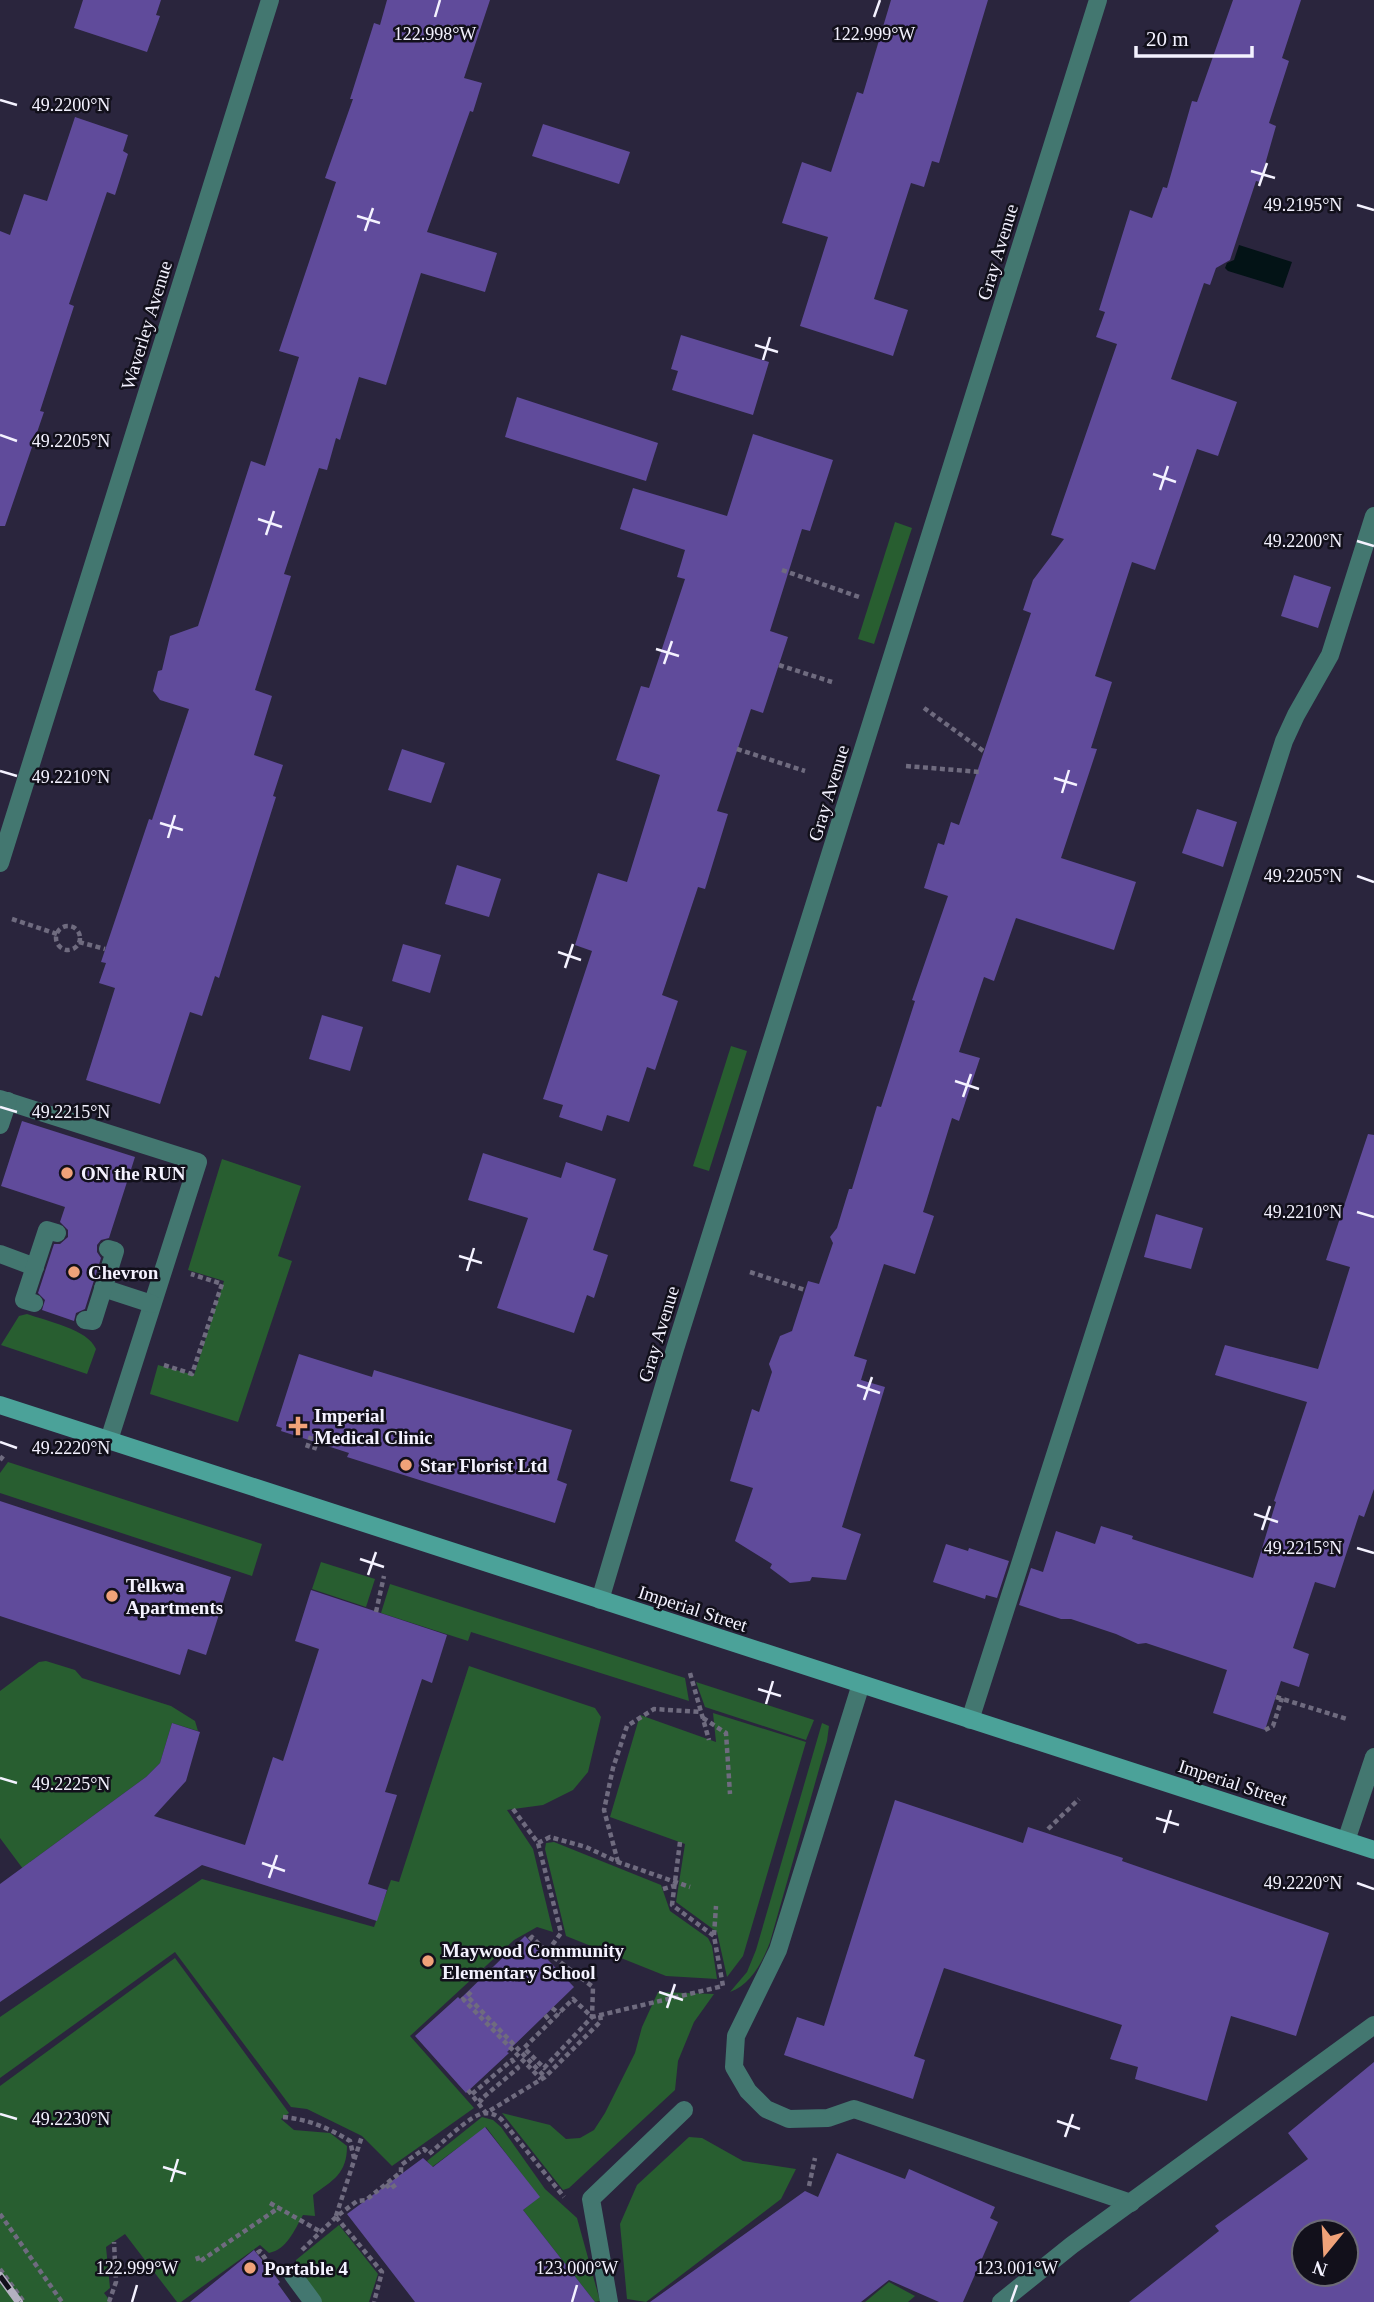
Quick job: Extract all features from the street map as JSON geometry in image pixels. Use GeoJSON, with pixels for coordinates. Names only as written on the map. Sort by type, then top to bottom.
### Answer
{"type":"FeatureCollection","features":[{"type":"Feature","properties":{"kind":"main road","name":"Imperial Street"},"geometry":{"type":"LineString","coordinates":[[0,1405],[1374,1850]]}},
{"type":"Feature","properties":{"kind":"street","name":"Waverley Avenue"},"geometry":{"type":"LineString","coordinates":[[0,863],[270,0]]}},
{"type":"Feature","properties":{"kind":"street","name":"Gray Avenue"},"geometry":{"type":"LineString","coordinates":[[600,1600],[684,1323],[1098,0]]}},
{"type":"Feature","properties":{"kind":"street"},"geometry":{"type":"LineString","coordinates":[[970,1720],[1284,741],[1330,655],[1374,516]]}},
{"type":"Feature","properties":{"kind":"street"},"geometry":{"type":"LineString","coordinates":[[0,1125],[4,1100],[198,1162],[109,1440]]}},
{"type":"Feature","properties":{"kind":"street"},"geometry":{"type":"LineString","coordinates":[[34,1303],[24,1300],[39,1268],[47,1230],[57,1233]]}},
{"type":"Feature","properties":{"kind":"street"},"geometry":{"type":"LineString","coordinates":[[85,1320],[93,1321],[100,1287],[115,1251],[108,1249]]}},
{"type":"Feature","properties":{"kind":"street"},"geometry":{"type":"LineString","coordinates":[[0,1254],[39,1268]]}},
{"type":"Feature","properties":{"kind":"street"},"geometry":{"type":"LineString","coordinates":[[100,1287],[152,1304]]}},
{"type":"Feature","properties":{"kind":"street"},"geometry":{"type":"LineString","coordinates":[[861,1684],[778,1950],[736,2036],[734,2067],[748,2091],[766,2109],[789,2119],[828,2118],[854,2109],[1131,2203]]}},
{"type":"Feature","properties":{"kind":"street"},"geometry":{"type":"LineString","coordinates":[[1346,1841],[1374,1757]]}},
{"type":"Feature","properties":{"kind":"street"},"geometry":{"type":"LineString","coordinates":[[1001,2302],[1072,2245],[1374,2025]]}},
{"type":"Feature","properties":{"kind":"street"},"geometry":{"type":"LineString","coordinates":[[609,2302],[591,2199],[684,2110]]}},
{"type":"Feature","properties":{"kind":"street"},"geometry":{"type":"LineString","coordinates":[[293,2275],[313,2302]]}},
{"type":"Feature","properties":{"kind":"path"},"geometry":{"type":"LineString","coordinates":[[782,570],[859,597]]}},
{"type":"Feature","properties":{"kind":"path"},"geometry":{"type":"LineString","coordinates":[[779,665],[832,682]]}},
{"type":"Feature","properties":{"kind":"path"},"geometry":{"type":"LineString","coordinates":[[924,708],[986,753]]}},
{"type":"Feature","properties":{"kind":"path"},"geometry":{"type":"LineString","coordinates":[[737,749],[805,771]]}},
{"type":"Feature","properties":{"kind":"path"},"geometry":{"type":"LineString","coordinates":[[906,766],[980,772]]}},
{"type":"Feature","properties":{"kind":"path"},"geometry":{"type":"LineString","coordinates":[[12,919],[57,934]]}},
{"type":"Feature","properties":{"kind":"path"},"geometry":{"type":"LineString","coordinates":[[63,926],[71,926],[79,934],[79,942],[71,950],[63,949],[57,944],[57,934],[63,926]]}},
{"type":"Feature","properties":{"kind":"path"},"geometry":{"type":"LineString","coordinates":[[79,942],[105,949]]}},
{"type":"Feature","properties":{"kind":"path"},"geometry":{"type":"LineString","coordinates":[[750,1272],[805,1290]]}},
{"type":"Feature","properties":{"kind":"path"},"geometry":{"type":"LineString","coordinates":[[164,1365],[192,1374],[222,1284],[191,1274]]}},
{"type":"Feature","properties":{"kind":"path"},"geometry":{"type":"LineString","coordinates":[[307,1448],[311,1436]]}},
{"type":"Feature","properties":{"kind":"path"},"geometry":{"type":"LineString","coordinates":[[314,1450],[318,1438]]}},
{"type":"Feature","properties":{"kind":"path"},"geometry":{"type":"LineString","coordinates":[[376,1612],[384,1576]]}},
{"type":"Feature","properties":{"kind":"path"},"geometry":{"type":"LineString","coordinates":[[690,1673],[709,1740]]}},
{"type":"Feature","properties":{"kind":"path"},"geometry":{"type":"LineString","coordinates":[[1265,1730],[1273,1726],[1279,1698],[1347,1719]]}},
{"type":"Feature","properties":{"kind":"path"},"geometry":{"type":"LineString","coordinates":[[618,1862],[604,1810],[613,1768],[627,1726],[654,1709],[702,1715],[726,1733],[730,1794]]}},
{"type":"Feature","properties":{"kind":"path"},"geometry":{"type":"LineString","coordinates":[[1048,1829],[1079,1799]]}},
{"type":"Feature","properties":{"kind":"path"},"geometry":{"type":"LineString","coordinates":[[513,1808],[538,1843],[561,1933],[547,1952]]}},
{"type":"Feature","properties":{"kind":"path"},"geometry":{"type":"LineString","coordinates":[[538,1843],[550,1837],[586,1847],[673,1884],[690,1887]]}},
{"type":"Feature","properties":{"kind":"path"},"geometry":{"type":"LineString","coordinates":[[680,1843],[671,1905],[714,1936]]}},
{"type":"Feature","properties":{"kind":"path"},"geometry":{"type":"LineString","coordinates":[[663,1889],[673,1884]]}},
{"type":"Feature","properties":{"kind":"path"},"geometry":{"type":"LineString","coordinates":[[592,2017],[573,1999],[524,2048],[544,2068],[592,2017],[723,1986],[714,1936],[716,1906]]}},
{"type":"Feature","properties":{"kind":"path"},"geometry":{"type":"LineString","coordinates":[[529,1940],[532,1937],[593,1987],[592,2017]]}},
{"type":"Feature","properties":{"kind":"path"},"geometry":{"type":"LineString","coordinates":[[471,1992],[467,1996],[471,2004]]}},
{"type":"Feature","properties":{"kind":"path"},"geometry":{"type":"LineString","coordinates":[[461,2000],[471,2004],[543,2078]]}},
{"type":"Feature","properties":{"kind":"path"},"geometry":{"type":"LineString","coordinates":[[552,2008],[559,2014]]}},
{"type":"Feature","properties":{"kind":"path"},"geometry":{"type":"LineString","coordinates":[[545,2015],[551,2022]]}},
{"type":"Feature","properties":{"kind":"path"},"geometry":{"type":"LineString","coordinates":[[293,2275],[288,2260],[336,2217],[357,2201],[366,2200],[401,2172],[401,2165],[424,2149],[429,2154],[471,2120],[543,2078],[601,2021],[600,2015]]}},
{"type":"Feature","properties":{"kind":"path"},"geometry":{"type":"LineString","coordinates":[[480,2106],[483,2104],[480,2100],[518,2068],[512,2060],[470,2092],[480,2106],[486,2113],[501,2119],[566,2200],[591,2199]]}},
{"type":"Feature","properties":{"kind":"path"},"geometry":{"type":"LineString","coordinates":[[283,2117],[301,2119],[337,2133],[350,2141],[354,2158]]}},
{"type":"Feature","properties":{"kind":"path"},"geometry":{"type":"LineString","coordinates":[[336,2217],[362,2136]]}},
{"type":"Feature","properties":{"kind":"path"},"geometry":{"type":"LineString","coordinates":[[809,2186],[815,2158]]}},
{"type":"Feature","properties":{"kind":"path"},"geometry":{"type":"LineString","coordinates":[[386,2184],[390,2189],[398,2183]]}},
{"type":"Feature","properties":{"kind":"path"},"geometry":{"type":"LineString","coordinates":[[270,2203],[321,2232]]}},
{"type":"Feature","properties":{"kind":"path"},"geometry":{"type":"LineString","coordinates":[[197,2256],[199,2262],[280,2207]]}},
{"type":"Feature","properties":{"kind":"path"},"geometry":{"type":"LineString","coordinates":[[0,2214],[62,2302]]}},
{"type":"Feature","properties":{"kind":"path"},"geometry":{"type":"LineString","coordinates":[[336,2217],[383,2272],[374,2302]]}},
{"type":"Feature","properties":{"kind":"path"},"geometry":{"type":"LineString","coordinates":[[109,2302],[116,2282],[114,2242]]}},
{"type":"Feature","properties":{"kind":"path"},"geometry":{"type":"LineString","coordinates":[[0,2269],[24,2302]]}},
{"type":"Feature","properties":{"kind":"green space"},"geometry":{"type":"Polygon","coordinates":[[[895,522],[912,528],[874,644],[858,639],[895,522]]]}},
{"type":"Feature","properties":{"kind":"green space"},"geometry":{"type":"Polygon","coordinates":[[[731,1046],[747,1051],[709,1171],[693,1166],[731,1046]]]}},
{"type":"Feature","properties":{"kind":"green space"},"geometry":{"type":"Polygon","coordinates":[[[222,1159],[301,1186],[278,1256],[292,1261],[238,1422],[150,1394],[158,1365],[194,1375],[224,1281],[188,1270],[222,1159]]]}},
{"type":"Feature","properties":{"kind":"green space"},"geometry":{"type":"Polygon","coordinates":[[[27,1314],[76,1331],[92,1342],[96,1349],[87,1374],[1,1345],[19,1316],[27,1314]]]}},
{"type":"Feature","properties":{"kind":"green space"},"geometry":{"type":"Polygon","coordinates":[[[8,1462],[262,1544],[252,1576],[0,1493],[0,1473],[8,1462]]]}},
{"type":"Feature","properties":{"kind":"green space"},"geometry":{"type":"Polygon","coordinates":[[[321,1562],[375,1579],[366,1607],[312,1589],[321,1562]]]}},
{"type":"Feature","properties":{"kind":"green space"},"geometry":{"type":"Polygon","coordinates":[[[390,1584],[685,1678],[689,1701],[471,1632],[468,1641],[381,1613],[390,1584]]]}},
{"type":"Feature","properties":{"kind":"green space"},"geometry":{"type":"Polygon","coordinates":[[[46,1661],[75,1670],[82,1678],[171,1706],[195,1721],[198,1731],[172,1723],[160,1763],[146,1777],[30,1862],[35,1885],[0,1838],[0,1691],[39,1662],[46,1661]]]}},
{"type":"Feature","properties":{"kind":"green space"},"geometry":{"type":"Polygon","coordinates":[[[469,1666],[595,1708],[601,1717],[588,1772],[573,1790],[543,1805],[507,1810],[533,1849],[553,1932],[537,1927],[514,1940],[410,2036],[474,2108],[392,2166],[362,2136],[307,2109],[291,2107],[175,1952],[0,2078],[0,2017],[202,1879],[374,1927],[391,1880],[399,1882],[469,1666]]]}},
{"type":"Feature","properties":{"kind":"green space"},"geometry":{"type":"Polygon","coordinates":[[[696,1682],[814,1720],[806,1740],[705,1707],[696,1682]]]}},
{"type":"Feature","properties":{"kind":"green space"},"geometry":{"type":"Polygon","coordinates":[[[713,1713],[806,1742],[743,1956],[727,1977],[717,1932],[676,1902],[685,1844],[610,1817],[640,1715],[716,1742],[713,1713]]]}},
{"type":"Feature","properties":{"kind":"green space"},"geometry":{"type":"Polygon","coordinates":[[[822,1723],[829,1726],[827,1741],[770,1942],[750,1978],[730,1992],[747,1972],[756,1950],[822,1723]]]}},
{"type":"Feature","properties":{"kind":"green space"},"geometry":{"type":"Polygon","coordinates":[[[554,1842],[661,1885],[670,1911],[708,1938],[712,1946],[717,1979],[666,1976],[566,1936],[545,1849],[546,1843],[554,1842]]]}},
{"type":"Feature","properties":{"kind":"green space"},"geometry":{"type":"Polygon","coordinates":[[[175,1958],[289,2113],[281,2119],[294,2130],[330,2133],[347,2146],[342,2170],[313,2195],[315,2216],[303,2215],[281,2248],[269,2253],[260,2245],[181,2302],[177,2302],[125,2234],[106,2247],[110,2288],[104,2293],[111,2302],[0,2302],[0,2086],[175,1958]]]}},
{"type":"Feature","properties":{"kind":"green space"},"geometry":{"type":"Polygon","coordinates":[[[658,1992],[714,1994],[694,2022],[678,2061],[675,2090],[569,2188],[563,2190],[502,2113],[550,2125],[566,2139],[580,2138],[594,2130],[635,2053],[642,2027],[658,1992]]]}},
{"type":"Feature","properties":{"kind":"green space"},"geometry":{"type":"Polygon","coordinates":[[[482,2117],[493,2120],[501,2127],[545,2189],[577,2218],[600,2301],[595,2302],[523,2210],[539,2197],[486,2127],[432,2167],[427,2161],[482,2117]]]}},
{"type":"Feature","properties":{"kind":"green space"},"geometry":{"type":"Polygon","coordinates":[[[689,2137],[702,2138],[743,2161],[796,2169],[781,2199],[646,2302],[627,2299],[620,2224],[637,2185],[689,2137]]]}},
{"type":"Feature","properties":{"kind":"green space"},"geometry":{"type":"Polygon","coordinates":[[[339,2225],[378,2274],[369,2302],[319,2302],[296,2274],[296,2260],[339,2225]]]}},
{"type":"Feature","properties":{"kind":"green space"},"geometry":{"type":"Polygon","coordinates":[[[889,2282],[915,2296],[908,2302],[865,2302],[889,2282]]]}},
{"type":"Feature","properties":{"kind":"shaded area"},"geometry":{"type":"Polygon","coordinates":[[[1239,245],[1292,262],[1283,288],[1228,271],[1225,268],[1227,263],[1234,260],[1239,245]]]}},
{"type":"Feature","properties":{"kind":"building"},"geometry":{"type":"Polygon","coordinates":[[[83,0],[161,0],[156,15],[160,16],[147,52],[74,28],[83,0]]]}},
{"type":"Feature","properties":{"kind":"building"},"geometry":{"type":"Polygon","coordinates":[[[387,0],[490,0],[464,78],[482,83],[427,232],[497,253],[485,292],[421,273],[386,385],[359,377],[340,440],[336,438],[327,470],[319,468],[284,574],[291,576],[255,690],[272,696],[254,755],[283,765],[273,796],[276,797],[219,978],[215,976],[202,1016],[190,1012],[160,1104],[86,1080],[115,988],[99,983],[106,963],[101,962],[189,709],[160,700],[153,691],[158,671],[162,670],[170,636],[198,626],[251,461],[265,466],[299,357],[279,351],[336,182],[325,178],[353,99],[350,99],[374,23],[380,25],[387,0]]]}},
{"type":"Feature","properties":{"kind":"building"},"geometry":{"type":"Polygon","coordinates":[[[891,0],[988,0],[939,163],[932,161],[924,187],[911,183],[874,299],[908,310],[893,356],[800,326],[828,237],[782,223],[802,162],[831,172],[857,92],[863,94],[891,0]]]}},
{"type":"Feature","properties":{"kind":"building"},"geometry":{"type":"Polygon","coordinates":[[[1233,0],[1301,0],[1282,58],[1289,61],[1269,123],[1276,126],[1260,182],[1256,181],[1230,260],[1216,268],[1210,285],[1204,283],[1171,379],[1237,402],[1218,456],[1197,449],[1155,570],[1132,562],[1095,676],[1112,682],[1091,748],[1097,749],[1061,858],[1136,882],[1114,950],[1016,918],[994,981],[984,977],[959,1052],[980,1058],[959,1121],[952,1118],[923,1212],[934,1216],[915,1274],[884,1264],[854,1356],[867,1360],[861,1380],[885,1387],[842,1527],[861,1534],[846,1580],[812,1577],[810,1581],[790,1583],[770,1568],[772,1564],[735,1541],[753,1488],[730,1481],[752,1409],[759,1412],[772,1372],[769,1364],[780,1336],[792,1331],[808,1281],[819,1284],[833,1243],[830,1237],[837,1228],[849,1189],[852,1189],[877,1106],[881,1107],[915,1001],[912,1000],[948,896],[924,888],[938,843],[944,845],[951,822],[959,825],[1031,613],[1023,610],[1033,580],[1064,539],[1051,535],[1117,344],[1096,337],[1105,312],[1099,310],[1130,210],[1152,218],[1163,187],[1167,188],[1192,101],[1197,102],[1233,0]]]}},
{"type":"Feature","properties":{"kind":"building"},"geometry":{"type":"Polygon","coordinates":[[[75,117],[128,135],[123,151],[128,154],[115,195],[107,192],[69,304],[74,306],[40,411],[44,412],[5,526],[0,526],[0,231],[10,235],[24,194],[47,201],[75,117]]]}},
{"type":"Feature","properties":{"kind":"building"},"geometry":{"type":"Polygon","coordinates":[[[543,124],[630,152],[619,184],[532,156],[543,124]]]}},
{"type":"Feature","properties":{"kind":"building"},"geometry":{"type":"Polygon","coordinates":[[[681,335],[769,362],[753,415],[672,390],[678,371],[671,369],[681,335]]]}},
{"type":"Feature","properties":{"kind":"building"},"geometry":{"type":"Polygon","coordinates":[[[517,397],[658,443],[646,481],[505,437],[517,397]]]}},
{"type":"Feature","properties":{"kind":"building"},"geometry":{"type":"Polygon","coordinates":[[[753,434],[833,460],[810,531],[802,529],[770,631],[788,637],[763,713],[751,709],[717,811],[728,814],[705,889],[698,887],[662,995],[678,1001],[655,1070],[647,1067],[629,1122],[607,1115],[602,1131],[559,1117],[563,1105],[543,1099],[592,951],[575,945],[598,873],[627,882],[660,775],[616,760],[641,686],[649,688],[685,579],[677,577],[685,550],[620,529],[633,488],[727,516],[753,434]]]}},
{"type":"Feature","properties":{"kind":"building"},"geometry":{"type":"Polygon","coordinates":[[[1294,575],[1331,587],[1318,628],[1281,616],[1294,575]]]}},
{"type":"Feature","properties":{"kind":"building"},"geometry":{"type":"Polygon","coordinates":[[[402,749],[445,763],[431,803],[388,790],[402,749]]]}},
{"type":"Feature","properties":{"kind":"building"},"geometry":{"type":"Polygon","coordinates":[[[1197,809],[1237,822],[1223,867],[1182,853],[1197,809]]]}},
{"type":"Feature","properties":{"kind":"building"},"geometry":{"type":"Polygon","coordinates":[[[457,865],[501,879],[489,917],[445,904],[457,865]]]}},
{"type":"Feature","properties":{"kind":"building"},"geometry":{"type":"Polygon","coordinates":[[[403,944],[441,955],[430,993],[392,981],[403,944]]]}},
{"type":"Feature","properties":{"kind":"building"},"geometry":{"type":"Polygon","coordinates":[[[322,1015],[363,1027],[350,1071],[309,1059],[322,1015]]]}},
{"type":"Feature","properties":{"kind":"building"},"geometry":{"type":"Polygon","coordinates":[[[22,1121],[135,1157],[109,1238],[101,1240],[97,1245],[101,1258],[85,1309],[76,1313],[74,1321],[42,1310],[45,1300],[38,1293],[54,1244],[60,1244],[68,1237],[68,1230],[60,1222],[65,1207],[1,1186],[22,1121]]]}},
{"type":"Feature","properties":{"kind":"building"},"geometry":{"type":"Polygon","coordinates":[[[1368,1134],[1374,1135],[1374,1489],[1364,1517],[1359,1515],[1335,1588],[1315,1582],[1293,1648],[1309,1654],[1299,1687],[1281,1681],[1265,1730],[1213,1713],[1227,1670],[1146,1643],[1138,1644],[1071,1619],[1061,1619],[1019,1605],[1031,1568],[1043,1572],[1056,1531],[1095,1544],[1101,1526],[1133,1536],[1132,1539],[1253,1578],[1276,1502],[1274,1501],[1307,1402],[1215,1375],[1225,1345],[1318,1369],[1350,1267],[1326,1260],[1368,1134]]]}},
{"type":"Feature","properties":{"kind":"building"},"geometry":{"type":"Polygon","coordinates":[[[483,1153],[561,1178],[566,1162],[616,1179],[593,1250],[608,1255],[594,1298],[587,1295],[574,1333],[497,1308],[528,1218],[468,1200],[483,1153]]]}},
{"type":"Feature","properties":{"kind":"building"},"geometry":{"type":"Polygon","coordinates":[[[1156,1214],[1203,1228],[1191,1269],[1144,1257],[1156,1214]]]}},
{"type":"Feature","properties":{"kind":"building"},"geometry":{"type":"Polygon","coordinates":[[[299,1354],[372,1377],[374,1370],[572,1430],[557,1480],[567,1484],[555,1523],[347,1457],[349,1453],[281,1431],[282,1428],[276,1426],[299,1354]]]}},
{"type":"Feature","properties":{"kind":"building","name":"Telkwa Apartments"},"geometry":{"type":"Polygon","coordinates":[[[0,1501],[231,1577],[206,1655],[188,1649],[180,1675],[0,1616],[0,1501]]]}},
{"type":"Feature","properties":{"kind":"building"},"geometry":{"type":"Polygon","coordinates":[[[946,1544],[968,1551],[969,1548],[1009,1561],[997,1598],[986,1595],[985,1599],[933,1582],[946,1544]]]}},
{"type":"Feature","properties":{"kind":"building"},"geometry":{"type":"Polygon","coordinates":[[[311,1590],[447,1635],[432,1683],[422,1679],[385,1792],[397,1795],[368,1884],[387,1890],[377,1921],[202,1865],[0,2002],[0,1884],[146,1777],[160,1763],[172,1723],[200,1732],[186,1781],[154,1816],[245,1845],[273,1757],[283,1761],[319,1649],[295,1641],[311,1590]]]}},
{"type":"Feature","properties":{"kind":"building"},"geometry":{"type":"Polygon","coordinates":[[[895,1800],[1023,1843],[1028,1827],[1123,1858],[1122,1861],[1329,1933],[1296,2036],[1231,2016],[1207,2101],[1135,2079],[1138,2067],[1110,2059],[1122,2025],[944,1968],[914,2056],[925,2060],[913,2099],[784,2055],[797,2017],[824,2026],[895,1800]]]}},
{"type":"Feature","properties":{"kind":"building"},"geometry":{"type":"Polygon","coordinates":[[[525,1936],[574,1987],[466,2093],[415,2036],[458,1997],[460,1999],[525,1936]]]}},
{"type":"Feature","properties":{"kind":"building"},"geometry":{"type":"Polygon","coordinates":[[[1374,2062],[1374,2302],[1129,2302],[1219,2231],[1215,2226],[1308,2159],[1288,2133],[1374,2062]]]}},
{"type":"Feature","properties":{"kind":"building"},"geometry":{"type":"Polygon","coordinates":[[[485,2127],[540,2197],[523,2210],[595,2302],[415,2302],[347,2214],[423,2158],[433,2167],[485,2127]]]}},
{"type":"Feature","properties":{"kind":"building"},"geometry":{"type":"Polygon","coordinates":[[[837,2153],[905,2179],[909,2169],[995,2207],[990,2218],[998,2222],[963,2302],[939,2302],[889,2280],[861,2302],[650,2302],[805,2191],[818,2197],[837,2153]]]}},
{"type":"Feature","properties":{"kind":"building","name":"Portable 4"},"geometry":{"type":"Polygon","coordinates":[[[254,2250],[280,2282],[278,2284],[291,2302],[190,2302],[254,2250]]]}},
{"type":"Feature","properties":{"kind":"railway"},"geometry":{"type":"LineString","coordinates":[[0,2276],[19,2302]]}},
{"type":"Feature","properties":{"kind":"place","name":"ON the RUN"},"geometry":{"type":"Point","coordinates":[67,1173]}},
{"type":"Feature","properties":{"kind":"place","name":"Chevron"},"geometry":{"type":"Point","coordinates":[74,1272]}},
{"type":"Feature","properties":{"kind":"place","name":"Imperial Medical Clinic"},"geometry":{"type":"Point","coordinates":[298,1426]}},
{"type":"Feature","properties":{"kind":"place","name":"Star Florist Ltd"},"geometry":{"type":"Point","coordinates":[406,1465]}},
{"type":"Feature","properties":{"kind":"place","name":"Telkwa Apartments"},"geometry":{"type":"Point","coordinates":[112,1596]}},
{"type":"Feature","properties":{"kind":"place","name":"Maywood Community Elementary School"},"geometry":{"type":"Point","coordinates":[428,1961]}},
{"type":"Feature","properties":{"kind":"place","name":"Portable 4"},"geometry":{"type":"Point","coordinates":[250,2268]}}]}
